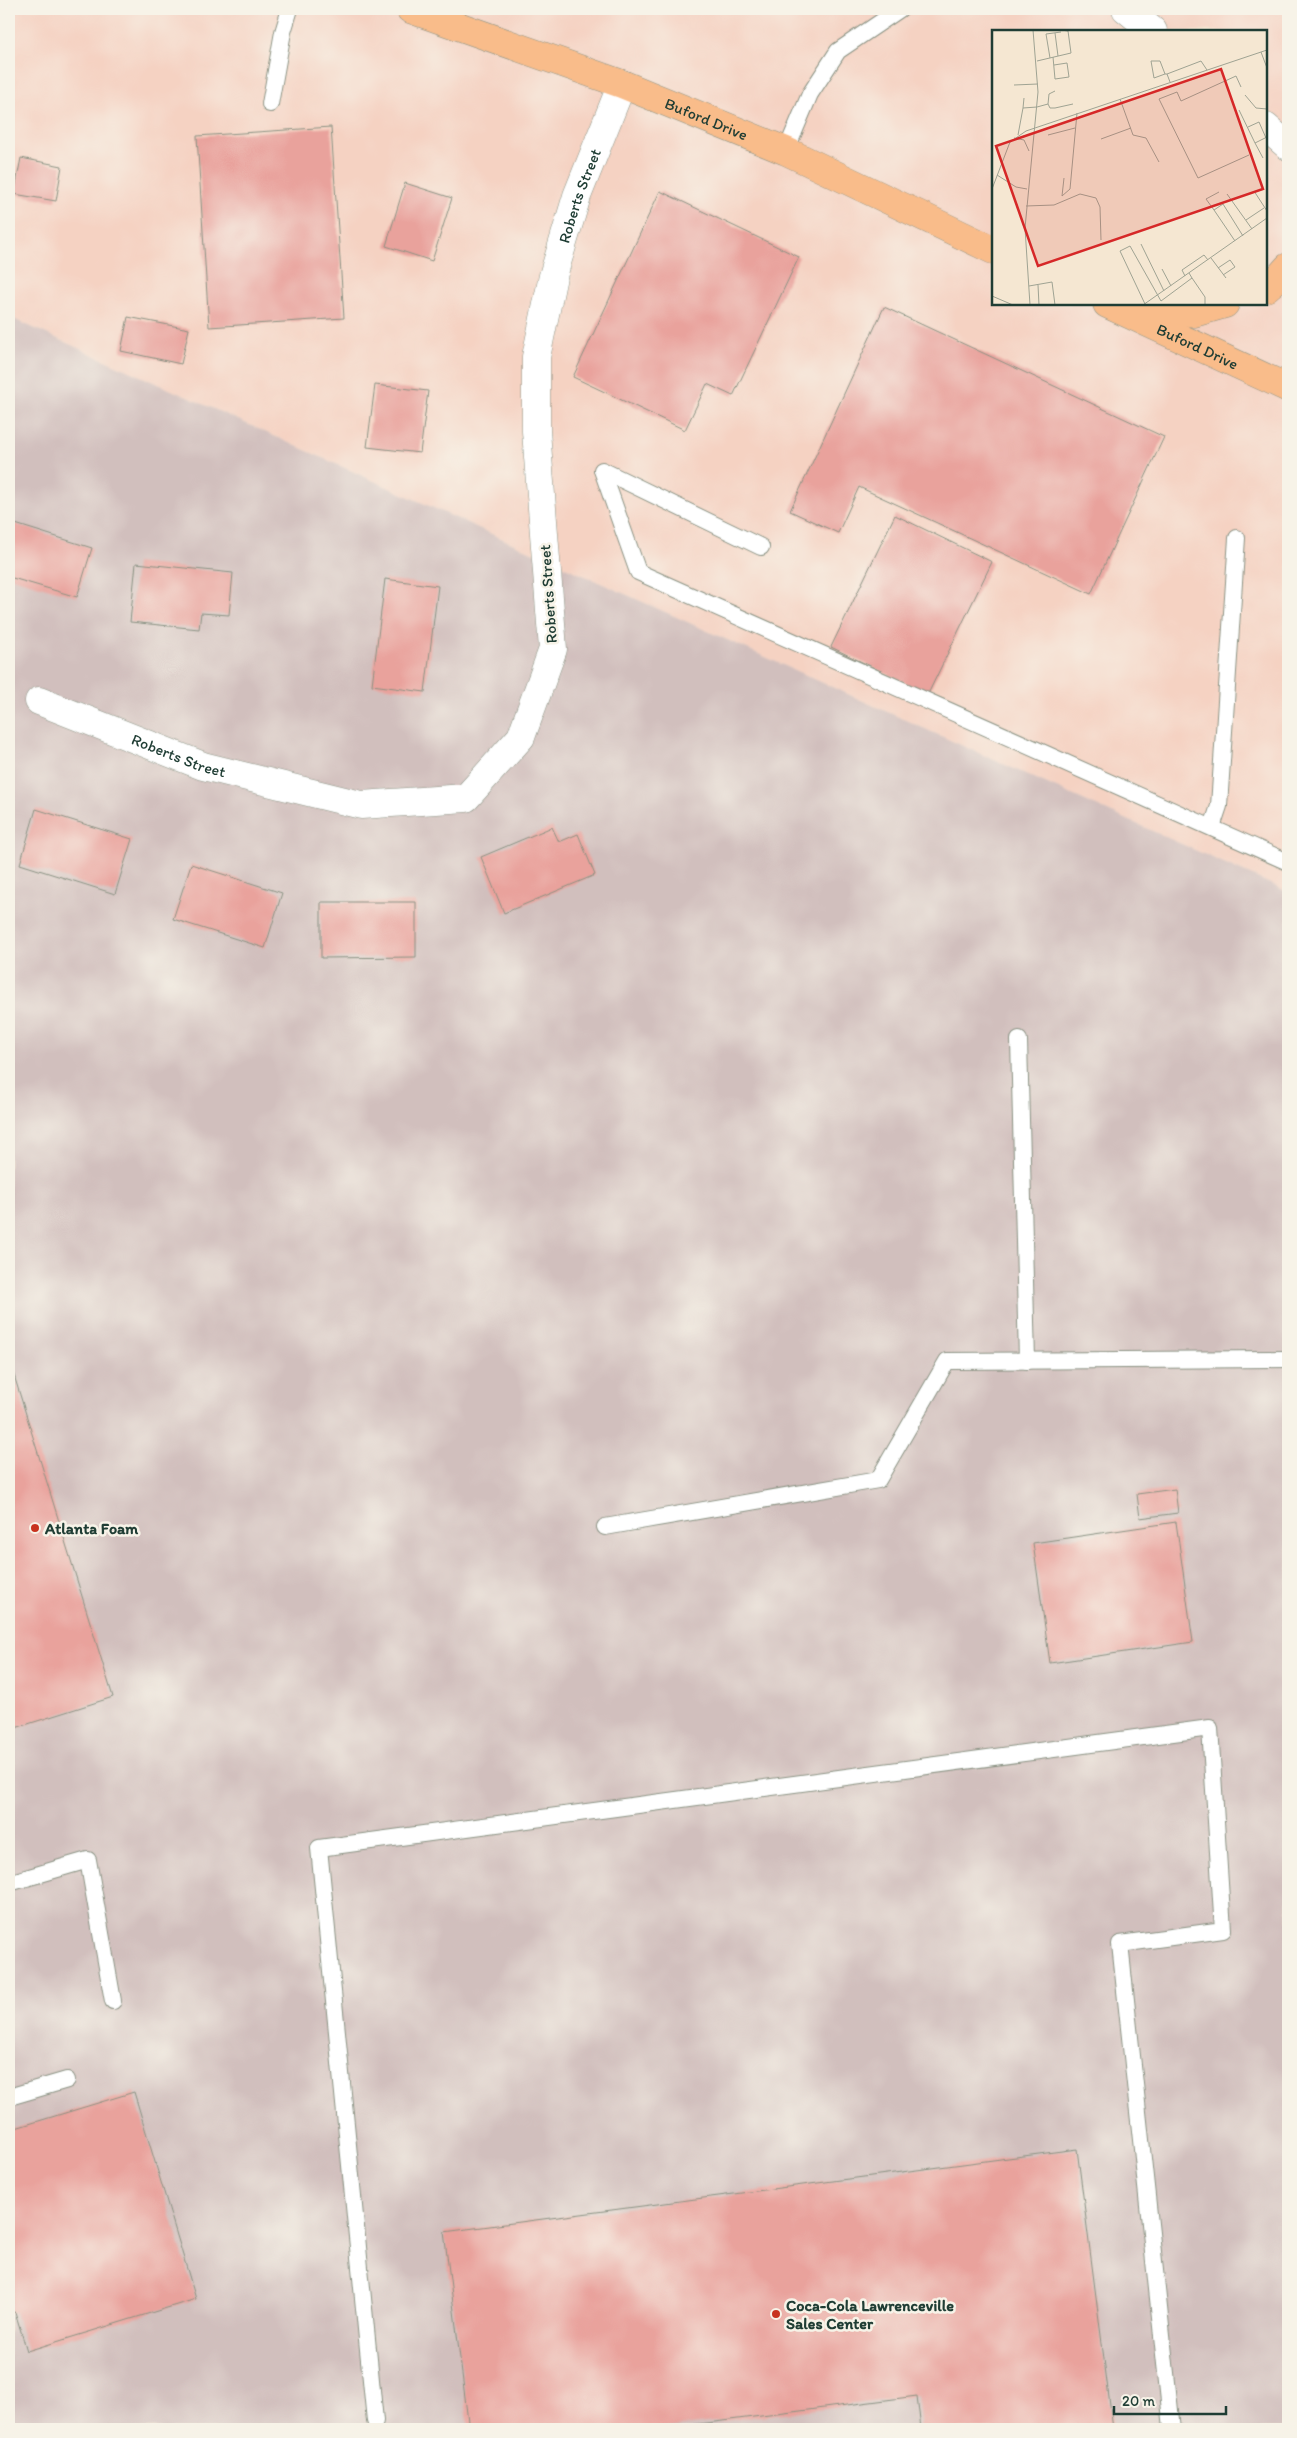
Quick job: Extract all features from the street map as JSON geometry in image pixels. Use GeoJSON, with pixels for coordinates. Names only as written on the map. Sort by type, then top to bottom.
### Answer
{"type":"FeatureCollection","features":[{"type":"Feature","properties":{"kind":"highway","name":"Buford Drive"},"geometry":{"type":"LineString","coordinates":[[410,9],[622,84],[786,151],[992,250]]}},
{"type":"Feature","properties":{"kind":"highway"},"geometry":{"type":"LineString","coordinates":[[1267,287],[1288,266]]}},
{"type":"Feature","properties":{"kind":"highway","name":"Buford Drive"},"geometry":{"type":"LineString","coordinates":[[1109,305],[1288,388]]}},
{"type":"Feature","properties":{"kind":"highway"},"geometry":{"type":"LineString","coordinates":[[1151,305],[1194,313],[1222,305]]}},
{"type":"Feature","properties":{"kind":"street"},"geometry":{"type":"LineString","coordinates":[[1126,9],[1152,30]]}},
{"type":"Feature","properties":{"kind":"street","name":"Roberts Street"},"geometry":{"type":"LineString","coordinates":[[39,701],[203,766],[361,805],[466,798],[521,737],[553,649],[536,431],[536,358],[553,276],[577,196],[622,84]]}},
{"type":"Feature","properties":{"kind":"street"},"geometry":{"type":"LineString","coordinates":[[1267,128],[1288,146]]}},
{"type":"Feature","properties":{"kind":"lane"},"geometry":{"type":"LineString","coordinates":[[270,104],[283,32],[290,9]]}},
{"type":"Feature","properties":{"kind":"lane"},"geometry":{"type":"LineString","coordinates":[[786,151],[810,94],[838,51],[900,9]]}},
{"type":"Feature","properties":{"kind":"lane"},"geometry":{"type":"LineString","coordinates":[[761,547],[602,470],[638,572],[1288,862]]}},
{"type":"Feature","properties":{"kind":"lane"},"geometry":{"type":"LineString","coordinates":[[1212,827],[1219,806],[1236,538]]}},
{"type":"Feature","properties":{"kind":"lane"},"geometry":{"type":"LineString","coordinates":[[1019,1040],[1027,1361]]}},
{"type":"Feature","properties":{"kind":"lane"},"geometry":{"type":"LineString","coordinates":[[605,1527],[878,1480],[947,1362],[1288,1358]]}},
{"type":"Feature","properties":{"kind":"lane"},"geometry":{"type":"LineString","coordinates":[[375,2421],[319,1848],[1210,1728],[1223,1930],[1120,1944],[1172,2429]]}},
{"type":"Feature","properties":{"kind":"lane"},"geometry":{"type":"LineString","coordinates":[[9,1884],[88,1860],[113,2001]]}},
{"type":"Feature","properties":{"kind":"lane"},"geometry":{"type":"LineString","coordinates":[[9,2097],[67,2080]]}},
{"type":"Feature","properties":{"kind":"shaded area"},"geometry":{"type":"Polygon","coordinates":[[[9,9],[1288,9],[1288,892],[9,317],[9,9]]]}},
{"type":"Feature","properties":{"kind":"shaded area"},"geometry":{"type":"Polygon","coordinates":[[[9,317],[1288,892],[1288,2429],[9,2429],[9,317]]]}},
{"type":"Feature","properties":{"kind":"building"},"geometry":{"type":"Polygon","coordinates":[[[331,127],[344,318],[209,327],[197,136],[331,127]]]}},
{"type":"Feature","properties":{"kind":"building"},"geometry":{"type":"Polygon","coordinates":[[[21,158],[62,166],[56,201],[14,194],[21,158]]]}},
{"type":"Feature","properties":{"kind":"building"},"geometry":{"type":"Polygon","coordinates":[[[405,183],[452,198],[432,261],[386,246],[405,183]]]}},
{"type":"Feature","properties":{"kind":"building"},"geometry":{"type":"Polygon","coordinates":[[[660,191],[799,257],[733,396],[707,384],[685,430],[573,377],[660,191]]]}},
{"type":"Feature","properties":{"kind":"building"},"geometry":{"type":"Polygon","coordinates":[[[884,307],[1164,437],[1091,594],[859,487],[838,533],[790,511],[884,307]]]}},
{"type":"Feature","properties":{"kind":"building"},"geometry":{"type":"Polygon","coordinates":[[[128,317],[189,329],[181,364],[121,351],[128,317]]]}},
{"type":"Feature","properties":{"kind":"building"},"geometry":{"type":"Polygon","coordinates":[[[375,385],[428,391],[420,453],[367,447],[375,385]]]}},
{"type":"Feature","properties":{"kind":"building"},"geometry":{"type":"Polygon","coordinates":[[[895,515],[992,562],[928,694],[831,647],[895,515]]]}},
{"type":"Feature","properties":{"kind":"building"},"geometry":{"type":"Polygon","coordinates":[[[9,522],[92,548],[77,597],[9,577],[9,522]]]}},
{"type":"Feature","properties":{"kind":"building"},"geometry":{"type":"Polygon","coordinates":[[[136,563],[233,573],[229,615],[201,613],[199,629],[130,622],[136,563]]]}},
{"type":"Feature","properties":{"kind":"building"},"geometry":{"type":"Polygon","coordinates":[[[385,579],[438,586],[425,692],[372,685],[385,579]]]}},
{"type":"Feature","properties":{"kind":"building"},"geometry":{"type":"Polygon","coordinates":[[[36,809],[132,839],[115,894],[20,864],[36,809]]]}},
{"type":"Feature","properties":{"kind":"building"},"geometry":{"type":"Polygon","coordinates":[[[552,827],[559,842],[578,834],[595,875],[504,913],[481,857],[552,827]]]}},
{"type":"Feature","properties":{"kind":"building"},"geometry":{"type":"Polygon","coordinates":[[[191,864],[282,893],[265,948],[173,919],[191,864]]]}},
{"type":"Feature","properties":{"kind":"building"},"geometry":{"type":"Polygon","coordinates":[[[321,902],[416,902],[416,957],[321,958],[321,902]]]}},
{"type":"Feature","properties":{"kind":"building","name":"Atlanta Foam"},"geometry":{"type":"Polygon","coordinates":[[[9,1359],[113,1697],[9,1730],[9,1359]]]}},
{"type":"Feature","properties":{"kind":"building"},"geometry":{"type":"Polygon","coordinates":[[[1175,1489],[1178,1513],[1140,1518],[1137,1494],[1175,1489]]]}},
{"type":"Feature","properties":{"kind":"building"},"geometry":{"type":"Polygon","coordinates":[[[1176,1522],[1193,1642],[1050,1663],[1033,1543],[1176,1522]]]}},
{"type":"Feature","properties":{"kind":"building"},"geometry":{"type":"Polygon","coordinates":[[[134,2092],[196,2299],[27,2351],[15,2312],[9,2314],[9,2130],[134,2092]]]}},
{"type":"Feature","properties":{"kind":"building","name":"Coca-Cola Lawrenceville Sales Center"},"geometry":{"type":"Polygon","coordinates":[[[1077,2149],[1113,2429],[921,2429],[917,2396],[660,2429],[469,2429],[444,2232],[1077,2149]]]}},
{"type":"Feature","properties":{"kind":"place","name":"Atlanta Foam"},"geometry":{"type":"Point","coordinates":[35,1528]}},
{"type":"Feature","properties":{"kind":"place","name":"Coca-Cola Lawrenceville Sales Center"},"geometry":{"type":"Point","coordinates":[776,2314]}}]}
